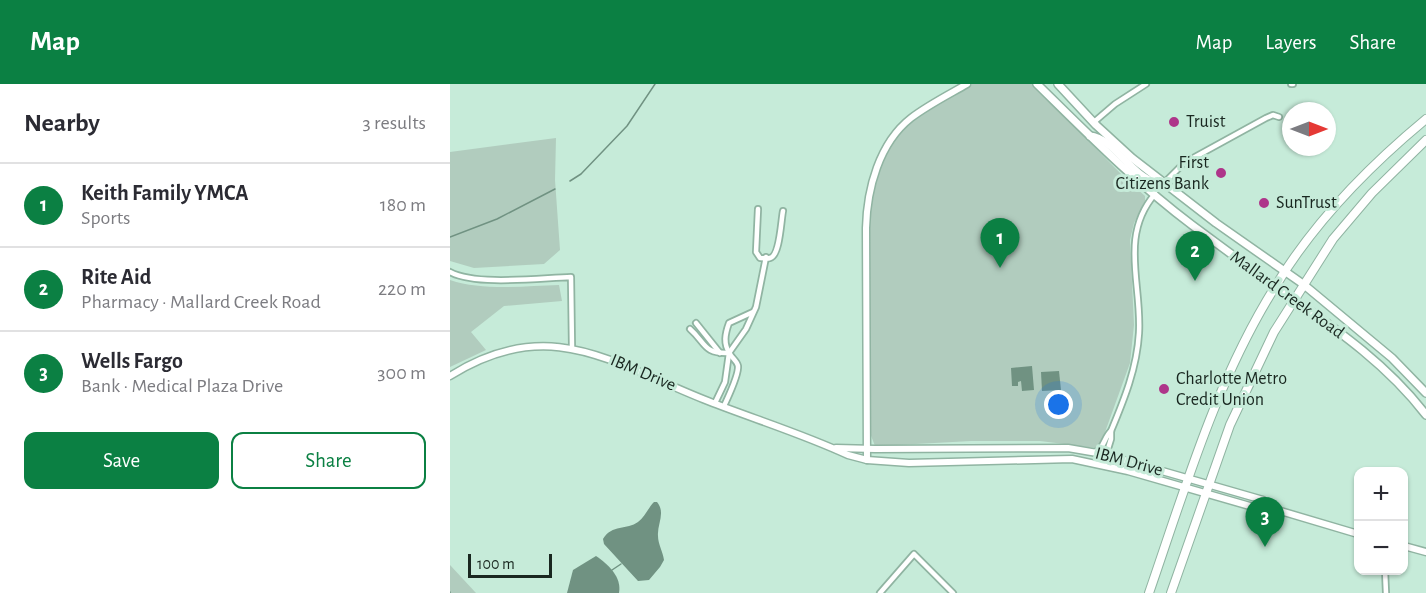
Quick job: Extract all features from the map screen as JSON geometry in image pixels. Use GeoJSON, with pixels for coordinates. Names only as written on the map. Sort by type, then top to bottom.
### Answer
{"type":"FeatureCollection","features":[{"type":"Feature","properties":{"kind":"main road","name":"Mallard Creek Road"},"geometry":{"type":"LineString","coordinates":[[1037,84],[1090,136],[1190,224],[1294,299],[1377,363],[1426,415]]}},
{"type":"Feature","properties":{"kind":"main road","name":"Mallard Creek Road"},"geometry":{"type":"LineString","coordinates":[[1058,84],[1113,142],[1216,223],[1286,270],[1380,346],[1426,393]]}},
{"type":"Feature","properties":{"kind":"main road"},"geometry":{"type":"LineString","coordinates":[[1149,593],[1184,488],[1230,371],[1275,286],[1337,203],[1384,156],[1426,119]]}},
{"type":"Feature","properties":{"kind":"main road"},"geometry":{"type":"LineString","coordinates":[[1090,136],[1098,137],[1152,182],[1164,183]]}},
{"type":"Feature","properties":{"kind":"main road"},"geometry":{"type":"LineString","coordinates":[[1171,593],[1239,401],[1274,332],[1327,248],[1391,173],[1426,140]]}},
{"type":"Feature","properties":{"kind":"street"},"geometry":{"type":"LineString","coordinates":[[867,460],[866,228],[870,188],[877,166],[899,130],[910,119],[967,84]]}},
{"type":"Feature","properties":{"kind":"street"},"geometry":{"type":"LineString","coordinates":[[1094,122],[1115,104],[1146,84]]}},
{"type":"Feature","properties":{"kind":"street"},"geometry":{"type":"LineString","coordinates":[[1164,183],[1184,163],[1266,118],[1273,115],[1279,117]]}},
{"type":"Feature","properties":{"kind":"street"},"geometry":{"type":"LineString","coordinates":[[1103,465],[1111,431],[1128,388],[1137,350],[1139,332],[1134,254],[1136,229],[1145,208],[1155,194]]}},
{"type":"Feature","properties":{"kind":"street"},"geometry":{"type":"LineString","coordinates":[[758,209],[755,248],[758,256],[769,259],[777,250],[783,211]]}},
{"type":"Feature","properties":{"kind":"street"},"geometry":{"type":"LineString","coordinates":[[715,403],[725,381],[729,353],[747,329],[754,311],[766,257]]}},
{"type":"Feature","properties":{"kind":"street"},"geometry":{"type":"LineString","coordinates":[[450,272],[457,276],[481,280],[571,277],[572,348]]}},
{"type":"Feature","properties":{"kind":"street"},"geometry":{"type":"LineString","coordinates":[[724,406],[738,369],[725,344],[729,323],[754,311]]}},
{"type":"Feature","properties":{"kind":"street"},"geometry":{"type":"LineString","coordinates":[[696,323],[720,353]]}},
{"type":"Feature","properties":{"kind":"street"},"geometry":{"type":"LineString","coordinates":[[690,329],[708,350],[729,353]]}},
{"type":"Feature","properties":{"kind":"street"},"geometry":{"type":"LineString","coordinates":[[700,339],[708,336]]}},
{"type":"Feature","properties":{"kind":"street","name":"IBM Drive"},"geometry":{"type":"LineString","coordinates":[[450,376],[475,361],[508,350],[535,347],[572,348],[600,355],[715,403],[848,455],[867,460],[918,463],[1072,459],[1103,465],[1260,509],[1267,507],[1263,500],[1093,452],[1053,447],[833,448]]}},
{"type":"Feature","properties":{"kind":"street"},"geometry":{"type":"LineString","coordinates":[[1093,452],[1101,448],[1106,435],[1111,431]]}},
{"type":"Feature","properties":{"kind":"street"},"geometry":{"type":"LineString","coordinates":[[1267,507],[1354,533]]}},
{"type":"Feature","properties":{"kind":"street"},"geometry":{"type":"LineString","coordinates":[[1408,547],[1426,552]]}},
{"type":"Feature","properties":{"kind":"street"},"geometry":{"type":"LineString","coordinates":[[880,593],[914,554],[953,593]]}},
{"type":"Feature","properties":{"kind":"street"},"geometry":{"type":"LineString","coordinates":[[1385,575],[1386,593]]}},
{"type":"Feature","properties":{"kind":"shaded area"},"geometry":{"type":"Polygon","coordinates":[[[972,84],[1033,84],[1145,196],[1130,240],[1134,325],[1130,363],[1100,446],[1096,448],[1040,441],[971,441],[875,446],[870,433],[869,216],[875,178],[888,149],[906,127],[936,104],[972,84]]]}},
{"type":"Feature","properties":{"kind":"shaded area"},"geometry":{"type":"Polygon","coordinates":[[[556,138],[555,180],[560,250],[544,264],[474,268],[450,261],[450,152],[556,138]]]}},
{"type":"Feature","properties":{"kind":"shaded area"},"geometry":{"type":"Polygon","coordinates":[[[450,280],[490,287],[559,285],[562,301],[504,306],[471,332],[486,350],[450,367],[450,280]]]}},
{"type":"Feature","properties":{"kind":"shaded area"},"geometry":{"type":"Polygon","coordinates":[[[1032,366],[1034,390],[1022,391],[1021,381],[1018,382],[1018,386],[1012,386],[1011,368],[1032,366]]]}},
{"type":"Feature","properties":{"kind":"shaded area"},"geometry":{"type":"Polygon","coordinates":[[[1059,371],[1061,390],[1042,391],[1041,372],[1059,371]]]}},
{"type":"Feature","properties":{"kind":"shaded area"},"geometry":{"type":"Polygon","coordinates":[[[654,502],[657,502],[661,510],[658,536],[664,560],[649,580],[638,581],[604,544],[603,539],[615,529],[638,522],[654,502]]]}},
{"type":"Feature","properties":{"kind":"shaded area"},"geometry":{"type":"Polygon","coordinates":[[[596,556],[616,576],[619,593],[567,593],[573,570],[596,556]]]}},
{"type":"Feature","properties":{"kind":"shaded area"},"geometry":{"type":"Polygon","coordinates":[[[450,565],[476,593],[450,593],[450,565]]]}},
{"type":"Feature","properties":{"kind":"waterway"},"geometry":{"type":"LineString","coordinates":[[570,181],[581,174],[627,126],[655,84]]}},
{"type":"Feature","properties":{"kind":"waterway"},"geometry":{"type":"LineString","coordinates":[[450,237],[497,219],[555,189]]}},
{"type":"Feature","properties":{"kind":"waterway"},"geometry":{"type":"LineString","coordinates":[[612,570],[621,564]]}},
{"type":"Feature","properties":{"kind":"place","name":"Truist"},"geometry":{"type":"Point","coordinates":[1174,122]}},
{"type":"Feature","properties":{"kind":"place","name":"First Citizens Bank"},"geometry":{"type":"Point","coordinates":[1221,173]}},
{"type":"Feature","properties":{"kind":"place","name":"SunTrust"},"geometry":{"type":"Point","coordinates":[1264,203]}},
{"type":"Feature","properties":{"kind":"place","name":"Keith Family YMCA"},"geometry":{"type":"Point","coordinates":[1000,268]}},
{"type":"Feature","properties":{"kind":"place","name":"Rite Aid"},"geometry":{"type":"Point","coordinates":[1195,281]}},
{"type":"Feature","properties":{"kind":"place","name":"Charlotte Metro Credit Union"},"geometry":{"type":"Point","coordinates":[1164,389]}},
{"type":"Feature","properties":{"kind":"place","name":"Wells Fargo"},"geometry":{"type":"Point","coordinates":[1265,547]}}]}
